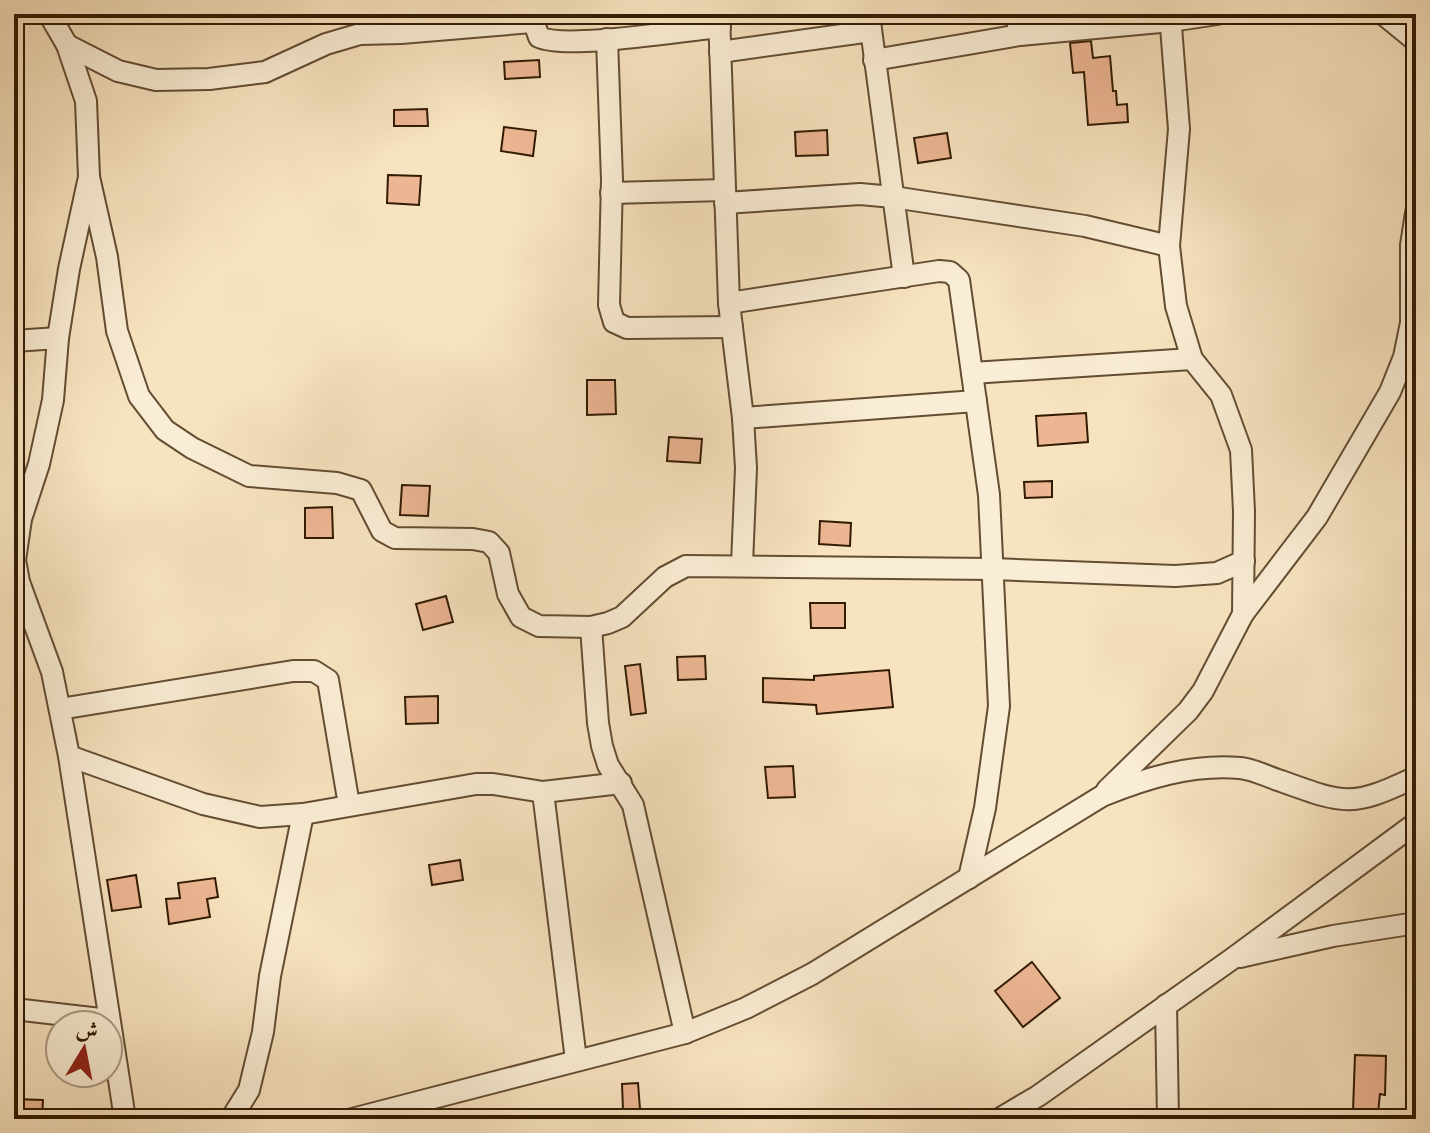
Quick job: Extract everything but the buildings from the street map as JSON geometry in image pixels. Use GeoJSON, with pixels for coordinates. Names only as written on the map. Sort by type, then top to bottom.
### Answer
{"type":"FeatureCollection","features":[{"type":"Feature","properties":{"kind":"street"},"geometry":{"type":"LineString","coordinates":[[49,14],[67,45],[86,101],[89,177],[107,257],[117,331],[139,396],[165,430],[192,448],[249,476],[337,483],[361,490],[382,531],[395,538],[489,542],[499,553],[508,594],[521,617],[539,626],[591,627],[622,617],[665,577],[686,566],[742,564],[993,569],[1175,576],[1217,573],[1244,561]]}},
{"type":"Feature","properties":{"kind":"street"},"geometry":{"type":"LineString","coordinates":[[1016,14],[1020,35]]}},
{"type":"Feature","properties":{"kind":"street"},"geometry":{"type":"LineString","coordinates":[[874,60],[1020,35],[1217,14]]}},
{"type":"Feature","properties":{"kind":"street"},"geometry":{"type":"LineString","coordinates":[[1383,14],[1416,41]]}},
{"type":"Feature","properties":{"kind":"street"},"geometry":{"type":"LineString","coordinates":[[67,45],[118,71],[156,80],[209,79],[265,72],[326,44],[360,34],[401,33],[531,18],[539,37],[547,41],[607,39],[720,20],[729,303],[746,468],[742,564]]}},
{"type":"Feature","properties":{"kind":"street"},"geometry":{"type":"LineString","coordinates":[[1170,18],[1179,129],[1169,246],[1176,306],[1192,359],[1221,395],[1241,450],[1243,614]]}},
{"type":"Feature","properties":{"kind":"street"},"geometry":{"type":"LineString","coordinates":[[720,52],[870,23],[904,277]]}},
{"type":"Feature","properties":{"kind":"street"},"geometry":{"type":"LineString","coordinates":[[607,39],[611,193],[609,305],[614,322],[627,328],[732,327]]}},
{"type":"Feature","properties":{"kind":"street"},"geometry":{"type":"LineString","coordinates":[[89,177],[69,269],[58,338],[53,400],[39,464],[21,519],[15,561],[19,582],[52,672],[60,709],[107,1009]]}},
{"type":"Feature","properties":{"kind":"street"},"geometry":{"type":"LineString","coordinates":[[611,193],[725,196],[860,194],[893,197],[1085,226],[1169,246]]}},
{"type":"Feature","properties":{"kind":"street"},"geometry":{"type":"LineString","coordinates":[[1102,796],[1188,711],[1203,691],[1243,614],[1317,517],[1390,392],[1404,357],[1411,323],[1411,245],[1416,213]]}},
{"type":"Feature","properties":{"kind":"street"},"geometry":{"type":"LineString","coordinates":[[729,303],[939,271],[950,272],[959,280],[989,495],[999,706],[985,808],[969,878]]}},
{"type":"Feature","properties":{"kind":"street"},"geometry":{"type":"LineString","coordinates":[[14,341],[58,338]]}},
{"type":"Feature","properties":{"kind":"street"},"geometry":{"type":"LineString","coordinates":[[972,373],[1192,359]]}},
{"type":"Feature","properties":{"kind":"street"},"geometry":{"type":"LineString","coordinates":[[743,418],[976,401]]}},
{"type":"Feature","properties":{"kind":"street"},"geometry":{"type":"LineString","coordinates":[[591,627],[598,723],[608,765],[633,805],[685,1033]]}},
{"type":"Feature","properties":{"kind":"street"},"geometry":{"type":"LineString","coordinates":[[60,709],[293,671],[314,671],[328,680],[349,805]]}},
{"type":"Feature","properties":{"kind":"street"},"geometry":{"type":"LineString","coordinates":[[69,756],[203,804],[260,817],[303,814],[476,784],[543,792],[621,783]]}},
{"type":"Feature","properties":{"kind":"street"},"geometry":{"type":"LineString","coordinates":[[352,1119],[685,1033],[746,1008],[812,974],[1102,796],[1146,778],[1197,768],[1243,768],[1325,797],[1351,801],[1375,796],[1416,777]]}},
{"type":"Feature","properties":{"kind":"street"},"geometry":{"type":"LineString","coordinates":[[543,792],[576,1060]]}},
{"type":"Feature","properties":{"kind":"street"},"geometry":{"type":"LineString","coordinates":[[231,1119],[249,1090],[263,1032],[270,976],[303,814]]}},
{"type":"Feature","properties":{"kind":"street"},"geometry":{"type":"LineString","coordinates":[[999,1119],[1038,1096],[1232,959],[1416,823]]}},
{"type":"Feature","properties":{"kind":"street"},"geometry":{"type":"LineString","coordinates":[[1232,959],[1333,936],[1416,923]]}},
{"type":"Feature","properties":{"kind":"street"},"geometry":{"type":"LineString","coordinates":[[1166,1005],[1168,1119]]}},
{"type":"Feature","properties":{"kind":"street"},"geometry":{"type":"LineString","coordinates":[[14,1009],[44,1012]]}},
{"type":"Feature","properties":{"kind":"street"},"geometry":{"type":"LineString","coordinates":[[120,1089],[125,1119]]}}]}
